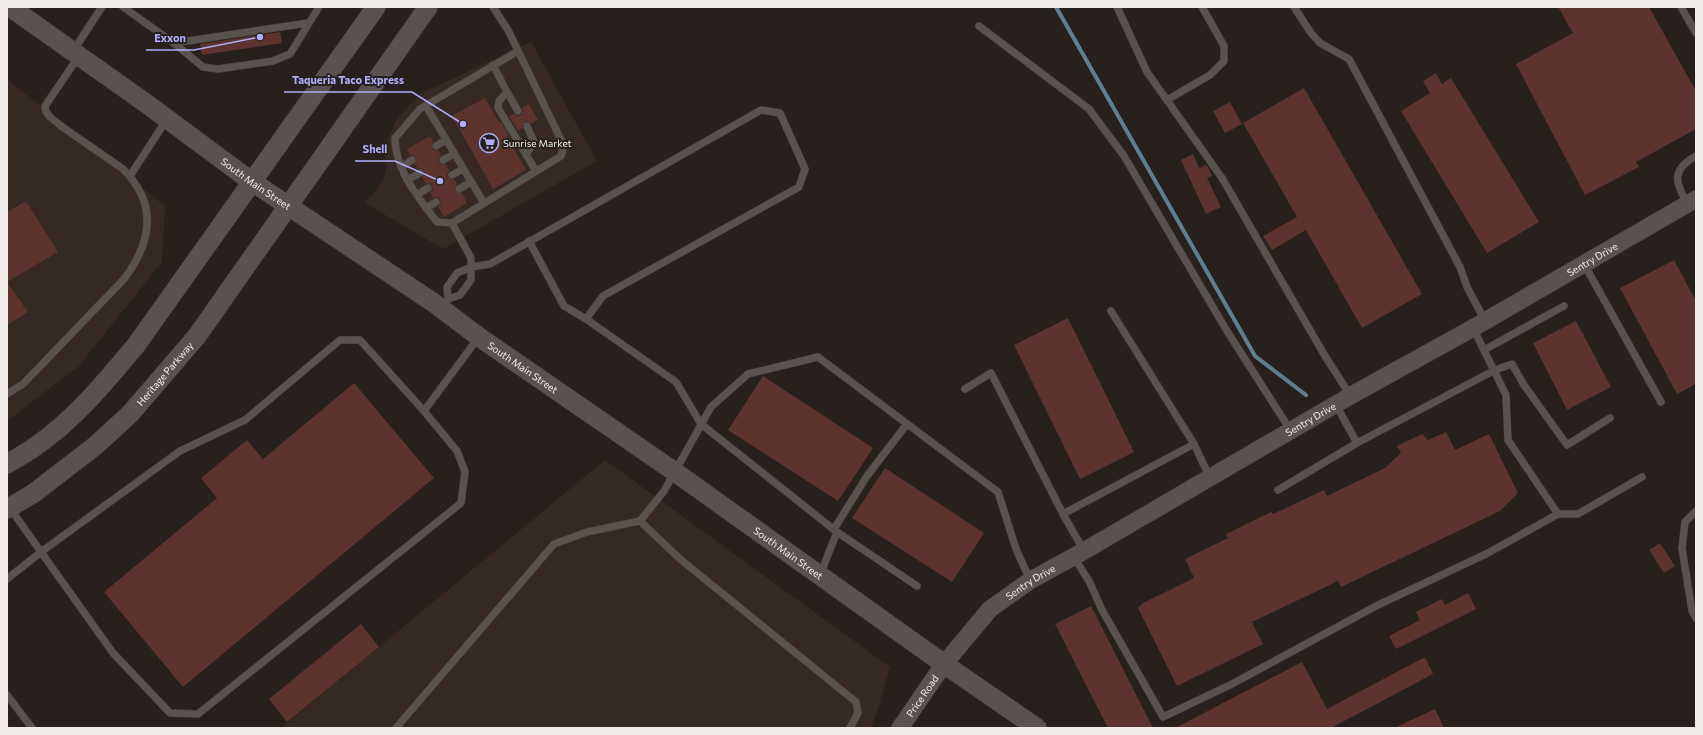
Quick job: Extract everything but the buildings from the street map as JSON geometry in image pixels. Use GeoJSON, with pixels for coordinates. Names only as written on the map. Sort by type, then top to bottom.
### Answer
{"type":"FeatureCollection","features":[{"type":"Feature","properties":{"kind":"main road","name":"South Main Street"},"geometry":{"type":"LineString","coordinates":[[10,7],[251,181],[288,206],[445,304],[479,337],[675,472],[944,664],[1037,728]]}},
{"type":"Feature","properties":{"kind":"main road"},"geometry":{"type":"LineString","coordinates":[[7,464],[37,446],[67,420],[100,387],[137,344],[251,181],[376,7]]}},
{"type":"Feature","properties":{"kind":"main road","name":"Heritage Parkway"},"geometry":{"type":"LineString","coordinates":[[8,508],[34,493],[95,446],[130,414],[197,336],[428,7]]}},
{"type":"Feature","properties":{"kind":"street","name":"Sentry Drive"},"geometry":{"type":"LineString","coordinates":[[944,664],[990,609],[1031,580],[1079,554],[1350,396],[1479,324],[1692,201]]}},
{"type":"Feature","properties":{"kind":"street","name":"Price Road"},"geometry":{"type":"LineString","coordinates":[[900,728],[944,664]]}},
{"type":"Feature","properties":{"kind":"lane"},"geometry":{"type":"LineString","coordinates":[[7,394],[23,384],[124,279],[138,257],[147,230],[148,221],[140,192],[130,176],[123,169],[61,126],[46,112],[45,106],[102,7]]}},
{"type":"Feature","properties":{"kind":"lane"},"geometry":{"type":"LineString","coordinates":[[123,7],[174,43],[204,67],[218,69],[273,61],[290,54],[318,7]]}},
{"type":"Feature","properties":{"kind":"lane"},"geometry":{"type":"LineString","coordinates":[[493,7],[508,30],[564,146],[561,156],[452,223],[437,222],[407,180],[395,151],[395,138],[420,109],[518,51]]}},
{"type":"Feature","properties":{"kind":"lane"},"geometry":{"type":"LineString","coordinates":[[1117,7],[1147,72],[1222,178],[1325,356],[1350,396]]}},
{"type":"Feature","properties":{"kind":"lane"},"geometry":{"type":"LineString","coordinates":[[1167,100],[1210,75],[1224,61],[1224,46],[1202,7]]}},
{"type":"Feature","properties":{"kind":"lane"},"geometry":{"type":"LineString","coordinates":[[1294,7],[1320,44],[1349,58],[1460,267],[1479,324],[1484,350],[1506,394],[1508,440],[1558,514]]}},
{"type":"Feature","properties":{"kind":"lane"},"geometry":{"type":"LineString","coordinates":[[1681,7],[1696,34]]}},
{"type":"Feature","properties":{"kind":"lane"},"geometry":{"type":"LineString","coordinates":[[174,43],[308,23]]}},
{"type":"Feature","properties":{"kind":"lane"},"geometry":{"type":"LineString","coordinates":[[980,26],[1089,109],[1124,156],[1227,331],[1291,431]]}},
{"type":"Feature","properties":{"kind":"lane"},"geometry":{"type":"LineString","coordinates":[[493,65],[518,111]]}},
{"type":"Feature","properties":{"kind":"lane"},"geometry":{"type":"LineString","coordinates":[[507,92],[499,101],[498,108],[536,171]]}},
{"type":"Feature","properties":{"kind":"lane"},"geometry":{"type":"LineString","coordinates":[[426,106],[484,203]]}},
{"type":"Feature","properties":{"kind":"lane"},"geometry":{"type":"LineString","coordinates":[[445,304],[447,287],[457,273],[471,267],[490,264],[761,110],[780,113],[806,169],[800,187],[603,296],[586,319]]}},
{"type":"Feature","properties":{"kind":"lane"},"geometry":{"type":"LineString","coordinates":[[130,176],[167,119]]}},
{"type":"Feature","properties":{"kind":"lane"},"geometry":{"type":"LineString","coordinates":[[526,155],[534,142],[527,126]]}},
{"type":"Feature","properties":{"kind":"lane"},"geometry":{"type":"LineString","coordinates":[[436,146],[446,140]]}},
{"type":"Feature","properties":{"kind":"lane"},"geometry":{"type":"LineString","coordinates":[[443,160],[454,154]]}},
{"type":"Feature","properties":{"kind":"lane"},"geometry":{"type":"LineString","coordinates":[[1692,201],[1679,191],[1679,171],[1684,163],[1696,156]]}},
{"type":"Feature","properties":{"kind":"lane"},"geometry":{"type":"LineString","coordinates":[[401,167],[412,160]]}},
{"type":"Feature","properties":{"kind":"lane"},"geometry":{"type":"LineString","coordinates":[[452,175],[463,169]]}},
{"type":"Feature","properties":{"kind":"lane"},"geometry":{"type":"LineString","coordinates":[[407,180],[420,173]]}},
{"type":"Feature","properties":{"kind":"lane"},"geometry":{"type":"LineString","coordinates":[[459,189],[471,182]]}},
{"type":"Feature","properties":{"kind":"lane"},"geometry":{"type":"LineString","coordinates":[[418,194],[428,188]]}},
{"type":"Feature","properties":{"kind":"lane"},"geometry":{"type":"LineString","coordinates":[[426,208],[436,202]]}},
{"type":"Feature","properties":{"kind":"lane"},"geometry":{"type":"LineString","coordinates":[[445,304],[460,295],[471,280],[471,258],[452,223]]}},
{"type":"Feature","properties":{"kind":"lane"},"geometry":{"type":"LineString","coordinates":[[529,241],[564,306],[586,319],[676,382],[701,424],[835,531],[917,586]]}},
{"type":"Feature","properties":{"kind":"lane"},"geometry":{"type":"LineString","coordinates":[[1584,264],[1661,402]]}},
{"type":"Feature","properties":{"kind":"lane"},"geometry":{"type":"LineString","coordinates":[[1484,350],[1564,306]]}},
{"type":"Feature","properties":{"kind":"lane"},"geometry":{"type":"LineString","coordinates":[[1111,311],[1194,444],[1210,478]]}},
{"type":"Feature","properties":{"kind":"lane"},"geometry":{"type":"LineString","coordinates":[[424,411],[479,337]]}},
{"type":"Feature","properties":{"kind":"lane"},"geometry":{"type":"LineString","coordinates":[[7,579],[41,552],[180,451],[245,420],[340,340],[360,340],[424,411],[457,451],[465,472],[461,503],[198,714],[170,713],[114,652],[41,552],[8,508]]}},
{"type":"Feature","properties":{"kind":"lane"},"geometry":{"type":"LineString","coordinates":[[396,728],[554,544],[587,532],[640,521],[664,491],[711,408],[748,374],[818,357],[998,492],[1016,549],[1031,580]]}},
{"type":"Feature","properties":{"kind":"lane"},"geometry":{"type":"LineString","coordinates":[[1278,490],[1358,443],[1495,370],[1512,364],[1524,385],[1566,445],[1610,418]]}},
{"type":"Feature","properties":{"kind":"lane"},"geometry":{"type":"LineString","coordinates":[[965,388],[991,373],[1063,514],[1102,610],[1162,717],[1232,684],[1376,606],[1488,553],[1558,514],[1578,514],[1642,477]]}},
{"type":"Feature","properties":{"kind":"lane"},"geometry":{"type":"LineString","coordinates":[[1336,405],[1358,443]]}},
{"type":"Feature","properties":{"kind":"lane"},"geometry":{"type":"LineString","coordinates":[[820,575],[835,531],[867,476],[907,424]]}},
{"type":"Feature","properties":{"kind":"lane"},"geometry":{"type":"LineString","coordinates":[[1063,514],[1194,444]]}},
{"type":"Feature","properties":{"kind":"lane"},"geometry":{"type":"LineString","coordinates":[[1696,511],[1685,522],[1682,548],[1692,611],[1696,618]]}},
{"type":"Feature","properties":{"kind":"lane"},"geometry":{"type":"LineString","coordinates":[[640,521],[680,559],[856,702],[858,713],[850,728]]}},
{"type":"Feature","properties":{"kind":"lane"},"geometry":{"type":"LineString","coordinates":[[7,695],[32,728]]}},
{"type":"Feature","properties":{"kind":"shaded area"},"geometry":{"type":"Polygon","coordinates":[[[531,42],[597,161],[443,249],[365,203],[383,181],[387,165],[383,151],[397,118],[422,93],[531,42]]]}},
{"type":"Feature","properties":{"kind":"shaded area"},"geometry":{"type":"Polygon","coordinates":[[[7,79],[165,206],[162,262],[79,366],[7,421],[7,79]]]}},
{"type":"Feature","properties":{"kind":"shaded area"},"geometry":{"type":"Polygon","coordinates":[[[605,460],[890,667],[872,728],[281,728],[605,460]]]}},
{"type":"Feature","properties":{"kind":"waterway"},"geometry":{"type":"LineString","coordinates":[[1056,7],[1255,356],[1306,395]]}},
{"type":"Feature","properties":{"kind":"place","name":"Exxon"},"geometry":{"type":"Point","coordinates":[260,37]}},
{"type":"Feature","properties":{"kind":"place","name":"Taqueria Taco Express"},"geometry":{"type":"Point","coordinates":[463,124]}},
{"type":"Feature","properties":{"kind":"place","name":"Sunrise Market"},"geometry":{"type":"Point","coordinates":[489,143]}},
{"type":"Feature","properties":{"kind":"place","name":"Shell"},"geometry":{"type":"Point","coordinates":[440,181]}}]}
